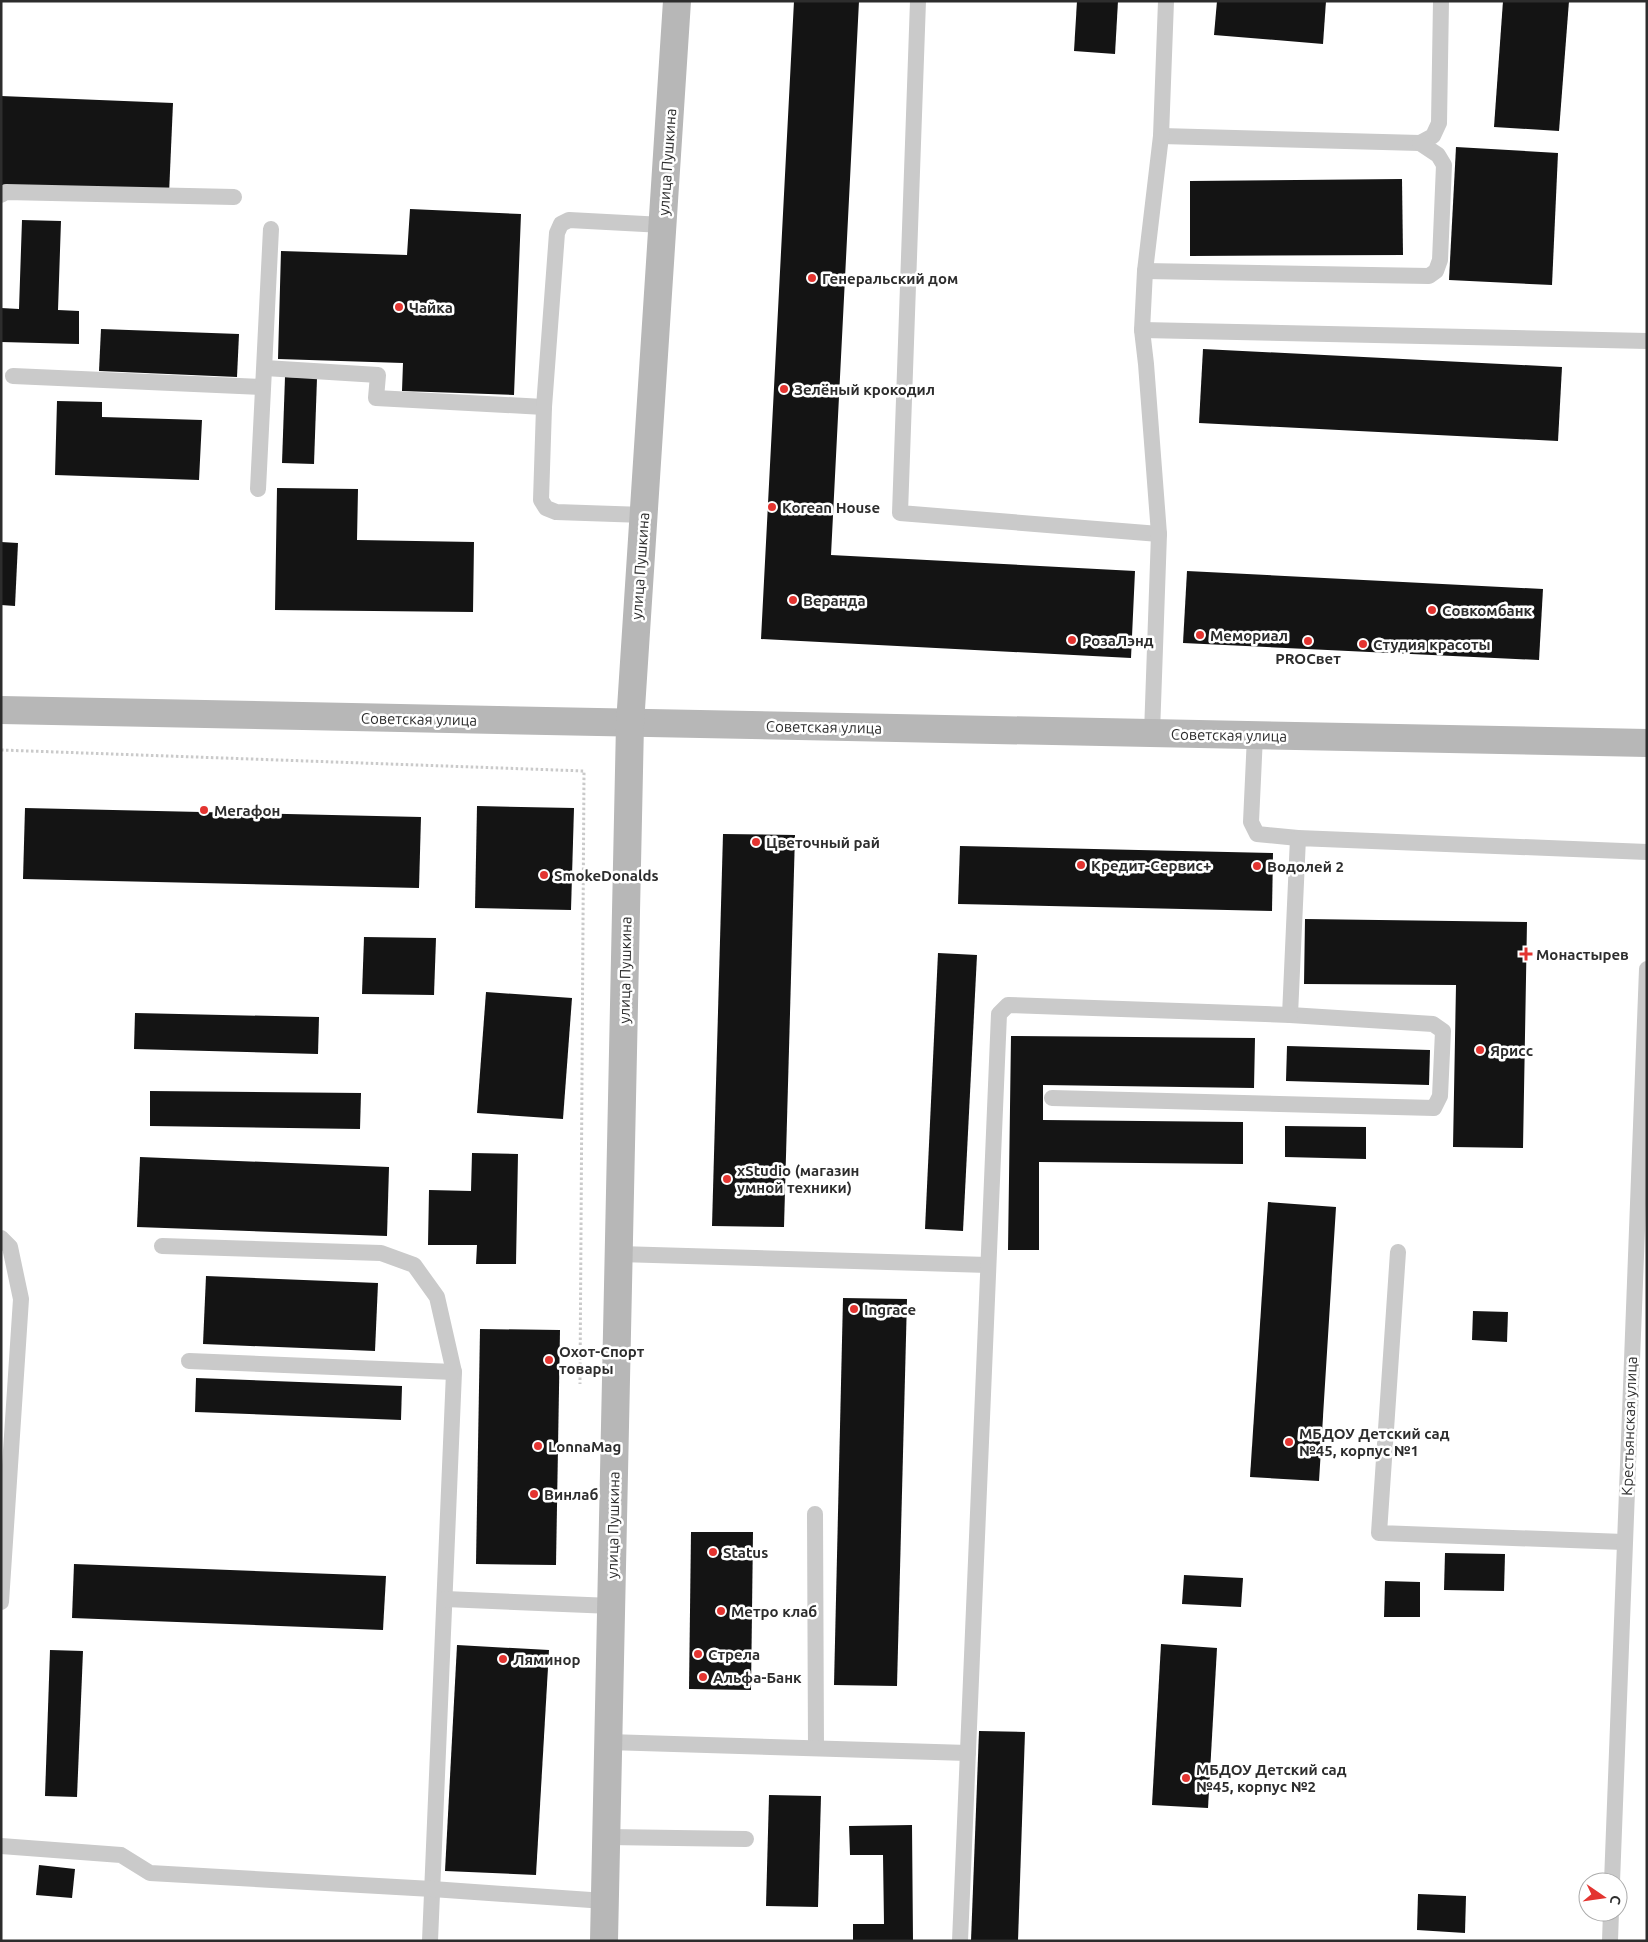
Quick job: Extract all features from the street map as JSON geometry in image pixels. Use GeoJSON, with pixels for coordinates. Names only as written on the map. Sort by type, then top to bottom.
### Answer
{"type":"FeatureCollection","features":[{"type":"Feature","properties":{"kind":"main road","name":"улица Пушкина"},"geometry":{"type":"LineString","coordinates":[[604,1941],[630,724],[678,1]]}},
{"type":"Feature","properties":{"kind":"main road","name":"Советская улица"},"geometry":{"type":"LineString","coordinates":[[1,710],[1647,743]]}},
{"type":"Feature","properties":{"kind":"lane"},"geometry":{"type":"LineString","coordinates":[[918,1],[900,514],[1159,534]]}},
{"type":"Feature","properties":{"kind":"lane"},"geometry":{"type":"LineString","coordinates":[[1152,733],[1159,534],[1142,330],[1146,271],[1161,136],[1166,1]]}},
{"type":"Feature","properties":{"kind":"lane"},"geometry":{"type":"LineString","coordinates":[[1161,136],[1420,143],[1432,136],[1439,123],[1441,1]]}},
{"type":"Feature","properties":{"kind":"lane"},"geometry":{"type":"LineString","coordinates":[[1146,271],[1429,276],[1436,272],[1440,260],[1444,165],[1438,155],[1420,143]]}},
{"type":"Feature","properties":{"kind":"lane"},"geometry":{"type":"LineString","coordinates":[[1,195],[6,192],[234,197]]}},
{"type":"Feature","properties":{"kind":"lane"},"geometry":{"type":"LineString","coordinates":[[644,515],[556,512],[546,508],[541,500],[544,407],[556,233],[561,224],[569,220],[662,225]]}},
{"type":"Feature","properties":{"kind":"lane"},"geometry":{"type":"LineString","coordinates":[[258,489],[271,228]]}},
{"type":"Feature","properties":{"kind":"lane"},"geometry":{"type":"LineString","coordinates":[[1142,330],[1647,341]]}},
{"type":"Feature","properties":{"kind":"lane"},"geometry":{"type":"LineString","coordinates":[[265,368],[378,375],[376,398],[544,407]]}},
{"type":"Feature","properties":{"kind":"lane"},"geometry":{"type":"LineString","coordinates":[[14,376],[263,387]]}},
{"type":"Feature","properties":{"kind":"lane"},"geometry":{"type":"LineString","coordinates":[[1255,736],[1251,822],[1257,834],[1298,838],[1647,852]]}},
{"type":"Feature","properties":{"kind":"lane"},"geometry":{"type":"LineString","coordinates":[[1290,1016],[1298,838]]}},
{"type":"Feature","properties":{"kind":"lane","name":"Крестьянская улица"},"geometry":{"type":"LineString","coordinates":[[1612,1872],[1647,969]]}},
{"type":"Feature","properties":{"kind":"lane"},"geometry":{"type":"LineString","coordinates":[[960,1941],[999,1014],[1008,1005],[1290,1016],[1433,1024],[1442,1031],[1440,1096],[1434,1108],[1052,1098]]}},
{"type":"Feature","properties":{"kind":"lane"},"geometry":{"type":"LineString","coordinates":[[1,1238],[10,1247],[21,1299],[1,1602]]}},
{"type":"Feature","properties":{"kind":"lane"},"geometry":{"type":"LineString","coordinates":[[162,1246],[381,1253],[414,1265],[437,1297],[454,1372],[430,1941]]}},
{"type":"Feature","properties":{"kind":"lane"},"geometry":{"type":"LineString","coordinates":[[1398,1252],[1379,1533],[1624,1542]]}},
{"type":"Feature","properties":{"kind":"lane"},"geometry":{"type":"LineString","coordinates":[[619,1254],[988,1264]]}},
{"type":"Feature","properties":{"kind":"lane"},"geometry":{"type":"LineString","coordinates":[[189,1361],[454,1372]]}},
{"type":"Feature","properties":{"kind":"lane"},"geometry":{"type":"LineString","coordinates":[[815,1514],[816,1748]]}},
{"type":"Feature","properties":{"kind":"lane"},"geometry":{"type":"LineString","coordinates":[[444,1598],[612,1606]]}},
{"type":"Feature","properties":{"kind":"lane"},"geometry":{"type":"LineString","coordinates":[[608,1742],[968,1753]]}},
{"type":"Feature","properties":{"kind":"lane"},"geometry":{"type":"LineString","coordinates":[[606,1837],[746,1839]]}},
{"type":"Feature","properties":{"kind":"lane"},"geometry":{"type":"LineString","coordinates":[[1,1846],[121,1855],[150,1873],[432,1889],[605,1902]]}},
{"type":"Feature","properties":{"kind":"lane"},"geometry":{"type":"LineString","coordinates":[[1610,1941],[1611,1922]]}},
{"type":"Feature","properties":{"kind":"path"},"geometry":{"type":"LineString","coordinates":[[1,750],[584,770],[580,1386]]}},
{"type":"Feature","properties":{"kind":"building","name":"Генеральский дом"},"geometry":{"type":"Polygon","coordinates":[[[794,1],[859,1],[831,555],[1135,571],[1131,658],[761,639],[794,1]]]}},
{"type":"Feature","properties":{"kind":"building"},"geometry":{"type":"Polygon","coordinates":[[[1077,1],[1118,1],[1115,54],[1074,51],[1077,1]]]}},
{"type":"Feature","properties":{"kind":"building"},"geometry":{"type":"Polygon","coordinates":[[[1217,1],[1326,1],[1323,44],[1214,35],[1217,1]]]}},
{"type":"Feature","properties":{"kind":"building"},"geometry":{"type":"Polygon","coordinates":[[[1503,1],[1569,1],[1559,131],[1494,127],[1503,1]]]}},
{"type":"Feature","properties":{"kind":"building"},"geometry":{"type":"Polygon","coordinates":[[[1,96],[173,103],[169,194],[1,187],[1,96]]]}},
{"type":"Feature","properties":{"kind":"building"},"geometry":{"type":"Polygon","coordinates":[[[1456,147],[1558,153],[1552,285],[1449,280],[1456,147]]]}},
{"type":"Feature","properties":{"kind":"building"},"geometry":{"type":"Polygon","coordinates":[[[1402,179],[1403,255],[1190,256],[1190,181],[1402,179]]]}},
{"type":"Feature","properties":{"kind":"building","name":"Чайка"},"geometry":{"type":"Polygon","coordinates":[[[410,209],[521,214],[514,395],[402,391],[403,363],[278,359],[281,251],[407,255],[410,209]]]}},
{"type":"Feature","properties":{"kind":"building"},"geometry":{"type":"Polygon","coordinates":[[[22,220],[61,221],[58,310],[79,311],[79,344],[1,342],[1,308],[19,309],[22,220]]]}},
{"type":"Feature","properties":{"kind":"building"},"geometry":{"type":"Polygon","coordinates":[[[101,329],[239,334],[237,377],[99,371],[101,329]]]}},
{"type":"Feature","properties":{"kind":"building"},"geometry":{"type":"Polygon","coordinates":[[[1203,349],[1562,367],[1558,441],[1199,423],[1203,349]]]}},
{"type":"Feature","properties":{"kind":"building"},"geometry":{"type":"Polygon","coordinates":[[[285,377],[317,378],[314,464],[282,463],[285,377]]]}},
{"type":"Feature","properties":{"kind":"building"},"geometry":{"type":"Polygon","coordinates":[[[57,401],[102,402],[102,417],[202,420],[199,480],[55,475],[57,401]]]}},
{"type":"Feature","properties":{"kind":"building"},"geometry":{"type":"Polygon","coordinates":[[[277,488],[358,489],[357,540],[474,542],[473,612],[275,610],[277,488]]]}},
{"type":"Feature","properties":{"kind":"building"},"geometry":{"type":"Polygon","coordinates":[[[1,542],[18,543],[15,606],[1,605],[1,542]]]}},
{"type":"Feature","properties":{"kind":"building"},"geometry":{"type":"Polygon","coordinates":[[[1187,571],[1543,589],[1539,660],[1183,643],[1187,571]]]}},
{"type":"Feature","properties":{"kind":"building"},"geometry":{"type":"Polygon","coordinates":[[[477,806],[574,808],[571,910],[475,908],[477,806]]]}},
{"type":"Feature","properties":{"kind":"building"},"geometry":{"type":"Polygon","coordinates":[[[25,808],[421,817],[419,888],[23,879],[25,808]]]}},
{"type":"Feature","properties":{"kind":"building"},"geometry":{"type":"Polygon","coordinates":[[[723,834],[795,835],[784,1227],[712,1226],[723,834]]]}},
{"type":"Feature","properties":{"kind":"building"},"geometry":{"type":"Polygon","coordinates":[[[960,846],[1273,853],[1272,911],[958,904],[960,846]]]}},
{"type":"Feature","properties":{"kind":"building"},"geometry":{"type":"Polygon","coordinates":[[[1305,919],[1527,922],[1523,1148],[1453,1147],[1456,985],[1304,984],[1305,919]]]}},
{"type":"Feature","properties":{"kind":"building"},"geometry":{"type":"Polygon","coordinates":[[[364,937],[436,938],[434,995],[362,994],[364,937]]]}},
{"type":"Feature","properties":{"kind":"building"},"geometry":{"type":"Polygon","coordinates":[[[938,953],[977,955],[963,1231],[925,1229],[938,953]]]}},
{"type":"Feature","properties":{"kind":"building"},"geometry":{"type":"Polygon","coordinates":[[[486,992],[572,998],[563,1119],[477,1113],[486,992]]]}},
{"type":"Feature","properties":{"kind":"building"},"geometry":{"type":"Polygon","coordinates":[[[135,1013],[319,1017],[318,1054],[134,1049],[135,1013]]]}},
{"type":"Feature","properties":{"kind":"building"},"geometry":{"type":"Polygon","coordinates":[[[1011,1036],[1255,1038],[1254,1088],[1043,1085],[1043,1120],[1243,1122],[1243,1164],[1039,1162],[1039,1250],[1008,1250],[1011,1036]]]}},
{"type":"Feature","properties":{"kind":"building"},"geometry":{"type":"Polygon","coordinates":[[[1287,1046],[1430,1050],[1429,1085],[1286,1081],[1287,1046]]]}},
{"type":"Feature","properties":{"kind":"building"},"geometry":{"type":"Polygon","coordinates":[[[150,1091],[361,1093],[360,1129],[150,1126],[150,1091]]]}},
{"type":"Feature","properties":{"kind":"building"},"geometry":{"type":"Polygon","coordinates":[[[1285,1126],[1366,1127],[1366,1159],[1285,1157],[1285,1126]]]}},
{"type":"Feature","properties":{"kind":"building"},"geometry":{"type":"Polygon","coordinates":[[[472,1153],[518,1154],[516,1264],[476,1264],[477,1245],[428,1245],[429,1190],[471,1191],[472,1153]]]}},
{"type":"Feature","properties":{"kind":"building"},"geometry":{"type":"Polygon","coordinates":[[[140,1157],[389,1167],[387,1236],[137,1227],[140,1157]]]}},
{"type":"Feature","properties":{"kind":"building"},"geometry":{"type":"Polygon","coordinates":[[[1268,1202],[1336,1207],[1319,1481],[1250,1477],[1268,1202]]]}},
{"type":"Feature","properties":{"kind":"building"},"geometry":{"type":"Polygon","coordinates":[[[206,1276],[378,1283],[375,1351],[203,1344],[206,1276]]]}},
{"type":"Feature","properties":{"kind":"building"},"geometry":{"type":"Polygon","coordinates":[[[843,1298],[907,1299],[897,1686],[834,1685],[843,1298]]]}},
{"type":"Feature","properties":{"kind":"building"},"geometry":{"type":"Polygon","coordinates":[[[1473,1311],[1508,1312],[1507,1342],[1472,1340],[1473,1311]]]}},
{"type":"Feature","properties":{"kind":"building"},"geometry":{"type":"Polygon","coordinates":[[[480,1329],[560,1330],[556,1565],[476,1564],[480,1329]]]}},
{"type":"Feature","properties":{"kind":"building"},"geometry":{"type":"Polygon","coordinates":[[[196,1378],[402,1386],[401,1420],[195,1412],[196,1378]]]}},
{"type":"Feature","properties":{"kind":"building","name":"Метро клаб"},"geometry":{"type":"Polygon","coordinates":[[[691,1532],[753,1532],[751,1690],[689,1689],[691,1532]]]}},
{"type":"Feature","properties":{"kind":"building"},"geometry":{"type":"Polygon","coordinates":[[[1445,1553],[1505,1554],[1504,1591],[1444,1590],[1445,1553]]]}},
{"type":"Feature","properties":{"kind":"building"},"geometry":{"type":"Polygon","coordinates":[[[74,1564],[386,1576],[383,1630],[72,1618],[74,1564]]]}},
{"type":"Feature","properties":{"kind":"building"},"geometry":{"type":"Polygon","coordinates":[[[1184,1575],[1243,1578],[1241,1607],[1182,1604],[1184,1575]]]}},
{"type":"Feature","properties":{"kind":"building"},"geometry":{"type":"Polygon","coordinates":[[[1385,1581],[1420,1582],[1420,1617],[1384,1617],[1385,1581]]]}},
{"type":"Feature","properties":{"kind":"building"},"geometry":{"type":"Polygon","coordinates":[[[1161,1644],[1217,1648],[1208,1808],[1152,1805],[1161,1644]]]}},
{"type":"Feature","properties":{"kind":"building"},"geometry":{"type":"Polygon","coordinates":[[[457,1645],[549,1650],[536,1875],[445,1871],[457,1645]]]}},
{"type":"Feature","properties":{"kind":"building"},"geometry":{"type":"Polygon","coordinates":[[[50,1650],[83,1651],[77,1797],[45,1796],[50,1650]]]}},
{"type":"Feature","properties":{"kind":"building"},"geometry":{"type":"Polygon","coordinates":[[[979,1731],[1025,1732],[1018,1941],[971,1941],[979,1731]]]}},
{"type":"Feature","properties":{"kind":"building"},"geometry":{"type":"Polygon","coordinates":[[[769,1795],[821,1796],[818,1907],[766,1906],[769,1795]]]}},
{"type":"Feature","properties":{"kind":"building"},"geometry":{"type":"Polygon","coordinates":[[[912,1825],[913,1941],[853,1941],[853,1924],[884,1924],[883,1855],[850,1855],[849,1826],[912,1825]]]}},
{"type":"Feature","properties":{"kind":"building"},"geometry":{"type":"Polygon","coordinates":[[[39,1865],[75,1869],[72,1898],[36,1895],[39,1865]]]}},
{"type":"Feature","properties":{"kind":"building"},"geometry":{"type":"Polygon","coordinates":[[[1418,1894],[1466,1896],[1465,1933],[1417,1930],[1418,1894]]]}},
{"type":"Feature","properties":{"kind":"place","name":"Генеральский дом"},"geometry":{"type":"Point","coordinates":[812,278]}},
{"type":"Feature","properties":{"kind":"place","name":"Чайка"},"geometry":{"type":"Point","coordinates":[399,307]}},
{"type":"Feature","properties":{"kind":"place","name":"Зелёный крокодил"},"geometry":{"type":"Point","coordinates":[784,389]}},
{"type":"Feature","properties":{"kind":"place","name":"Korean House"},"geometry":{"type":"Point","coordinates":[772,507]}},
{"type":"Feature","properties":{"kind":"place","name":"Веранда"},"geometry":{"type":"Point","coordinates":[793,600]}},
{"type":"Feature","properties":{"kind":"place","name":"Совкомбанк"},"geometry":{"type":"Point","coordinates":[1432,610]}},
{"type":"Feature","properties":{"kind":"place","name":"Мемориал"},"geometry":{"type":"Point","coordinates":[1200,635]}},
{"type":"Feature","properties":{"kind":"place","name":"РозаЛэнд"},"geometry":{"type":"Point","coordinates":[1072,640]}},
{"type":"Feature","properties":{"kind":"place","name":"PROСвет"},"geometry":{"type":"Point","coordinates":[1308,641]}},
{"type":"Feature","properties":{"kind":"place","name":"Студия красоты"},"geometry":{"type":"Point","coordinates":[1363,644]}},
{"type":"Feature","properties":{"kind":"place","name":"Мегафон"},"geometry":{"type":"Point","coordinates":[204,810]}},
{"type":"Feature","properties":{"kind":"place","name":"Цветочный рай"},"geometry":{"type":"Point","coordinates":[756,842]}},
{"type":"Feature","properties":{"kind":"place","name":"Кредит-Сервис+"},"geometry":{"type":"Point","coordinates":[1081,865]}},
{"type":"Feature","properties":{"kind":"place","name":"Водолей 2"},"geometry":{"type":"Point","coordinates":[1257,866]}},
{"type":"Feature","properties":{"kind":"place","name":"SmokeDonalds"},"geometry":{"type":"Point","coordinates":[544,875]}},
{"type":"Feature","properties":{"kind":"place","name":"Монастырев"},"geometry":{"type":"Point","coordinates":[1526,954]}},
{"type":"Feature","properties":{"kind":"place","name":"Ярисс"},"geometry":{"type":"Point","coordinates":[1480,1050]}},
{"type":"Feature","properties":{"kind":"place","name":"xStudio (магазин умной техники)"},"geometry":{"type":"Point","coordinates":[727,1179]}},
{"type":"Feature","properties":{"kind":"place","name":"Ingrace"},"geometry":{"type":"Point","coordinates":[854,1309]}},
{"type":"Feature","properties":{"kind":"place","name":"Охот-Спорт товары"},"geometry":{"type":"Point","coordinates":[549,1360]}},
{"type":"Feature","properties":{"kind":"place","name":"МБДОУ Детский сад №45, корпус №1"},"geometry":{"type":"Point","coordinates":[1289,1442]}},
{"type":"Feature","properties":{"kind":"place","name":"LonnaMag"},"geometry":{"type":"Point","coordinates":[538,1446]}},
{"type":"Feature","properties":{"kind":"place","name":"Винлаб"},"geometry":{"type":"Point","coordinates":[534,1494]}},
{"type":"Feature","properties":{"kind":"place","name":"Status"},"geometry":{"type":"Point","coordinates":[713,1552]}},
{"type":"Feature","properties":{"kind":"place","name":"Метро клаб"},"geometry":{"type":"Point","coordinates":[721,1611]}},
{"type":"Feature","properties":{"kind":"place","name":"Стрела"},"geometry":{"type":"Point","coordinates":[698,1654]}},
{"type":"Feature","properties":{"kind":"place","name":"Ляминор"},"geometry":{"type":"Point","coordinates":[503,1659]}},
{"type":"Feature","properties":{"kind":"place","name":"Альфа-Банк"},"geometry":{"type":"Point","coordinates":[703,1677]}},
{"type":"Feature","properties":{"kind":"place","name":"МБДОУ Детский сад №45, корпус №2"},"geometry":{"type":"Point","coordinates":[1186,1778]}}]}
